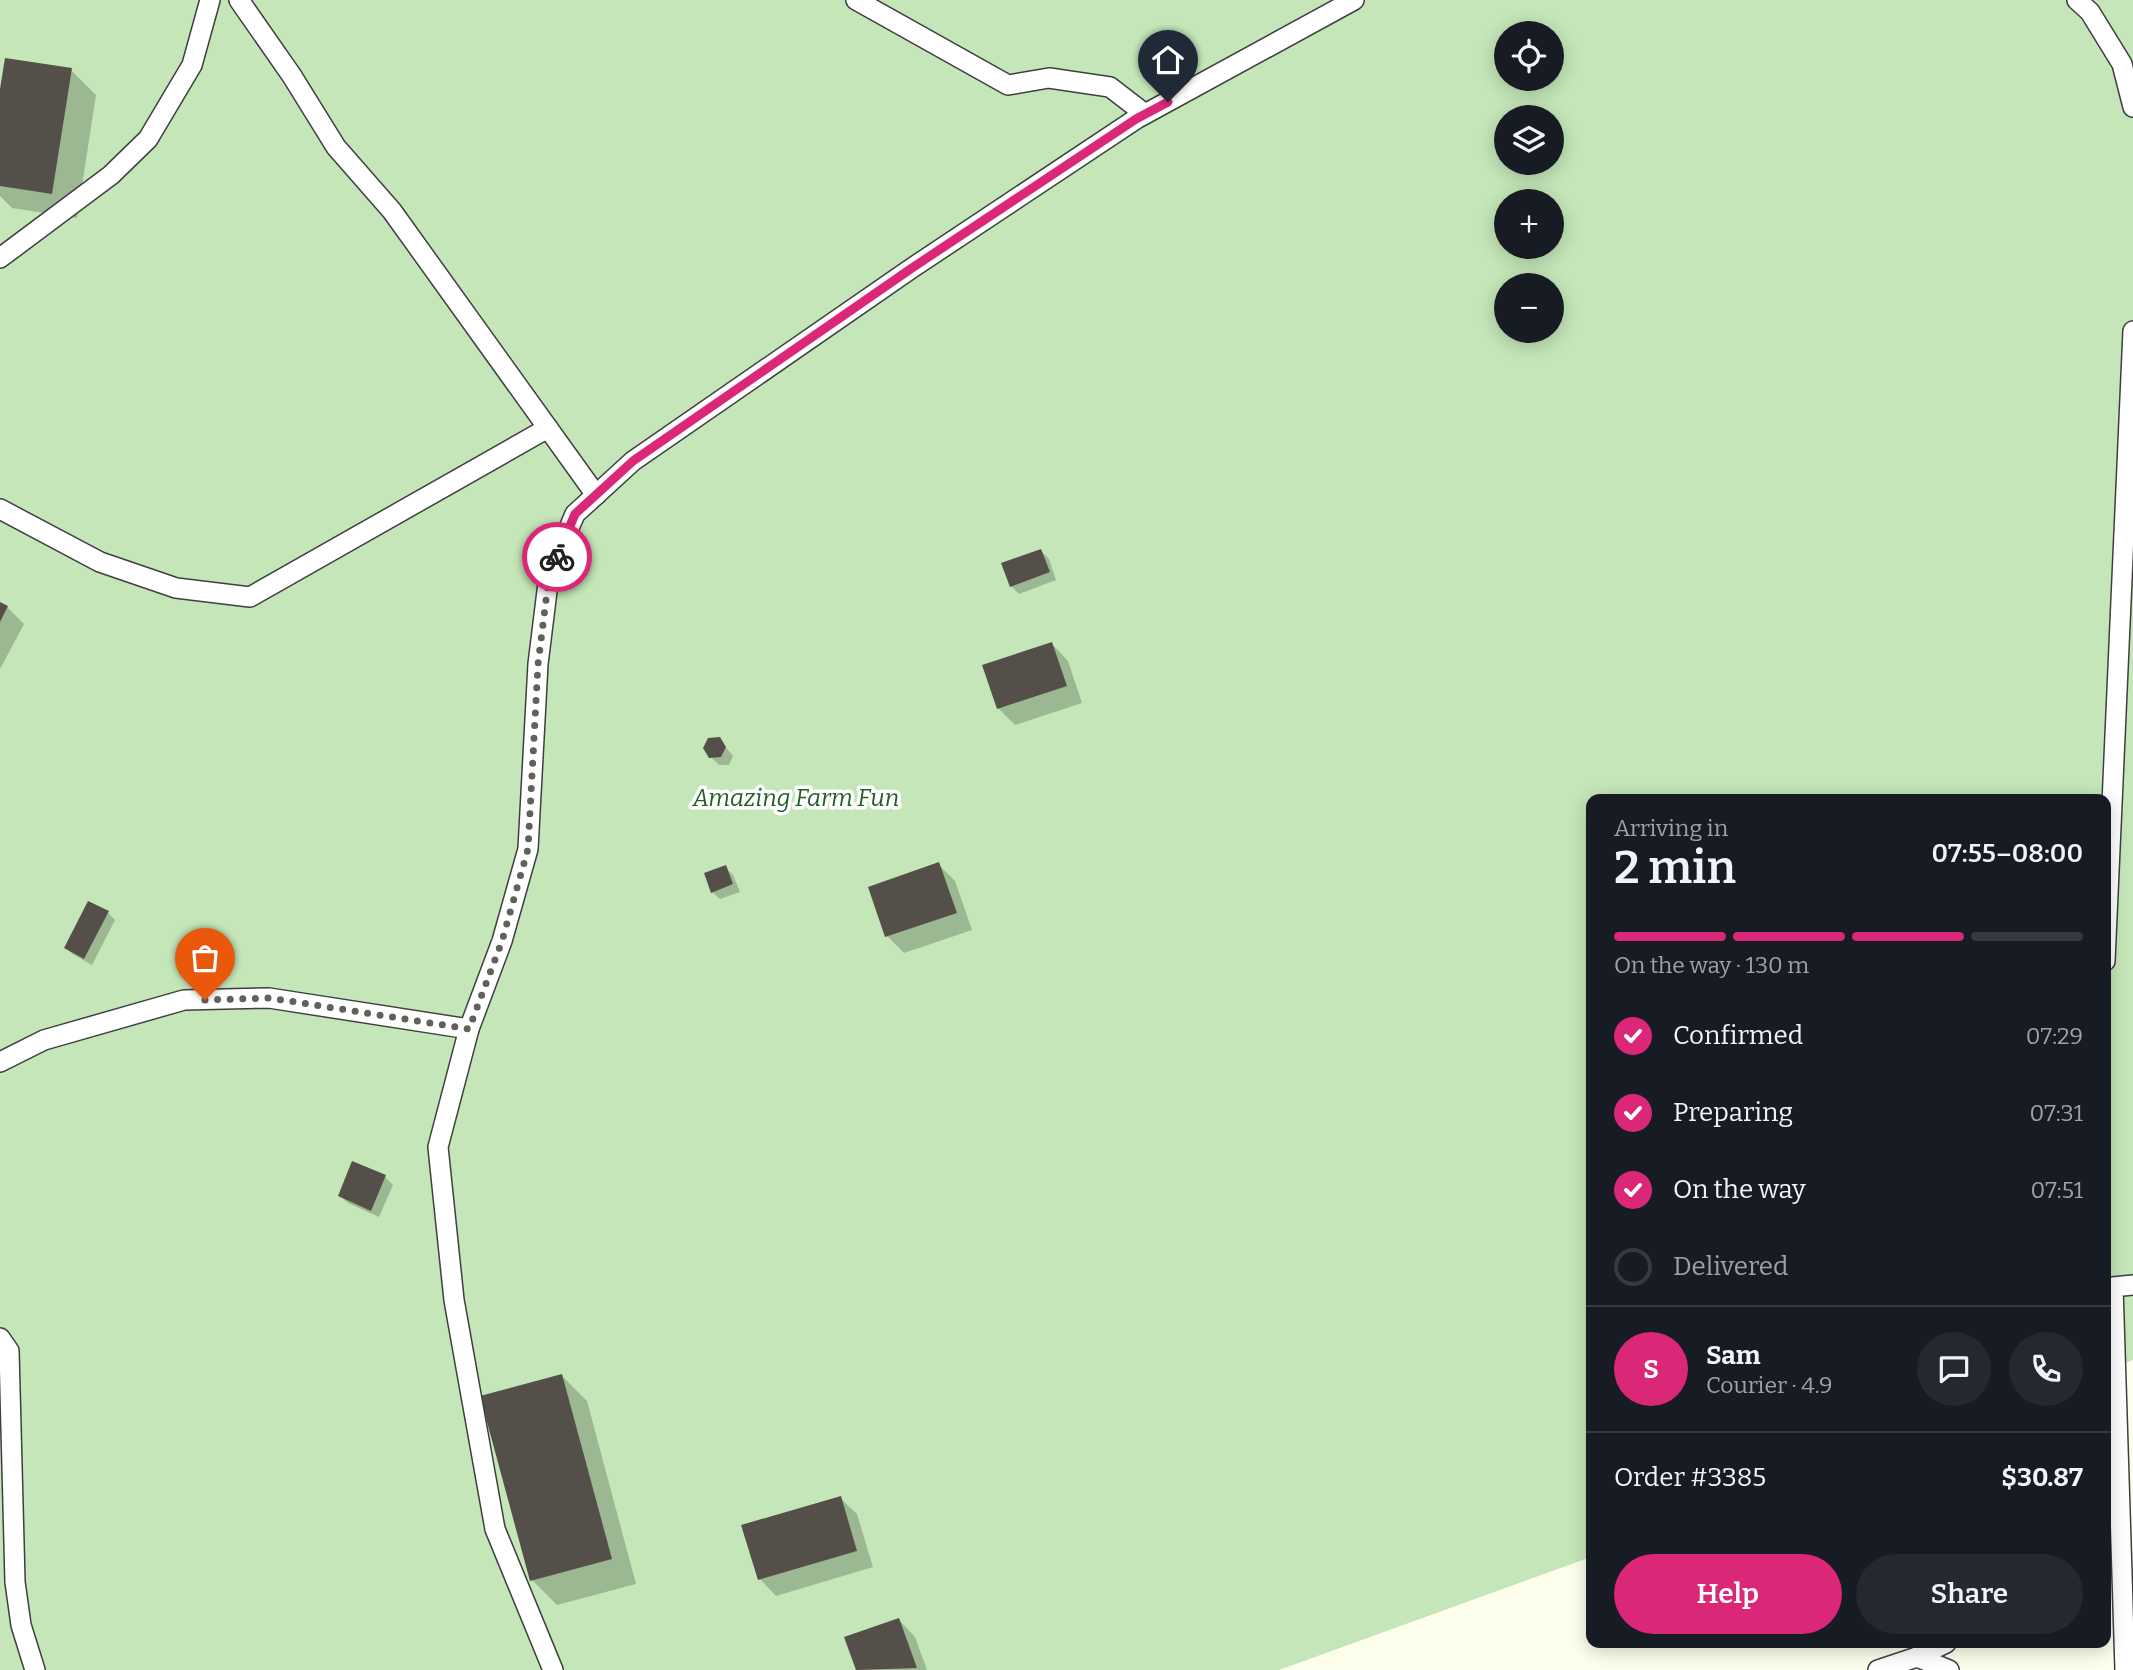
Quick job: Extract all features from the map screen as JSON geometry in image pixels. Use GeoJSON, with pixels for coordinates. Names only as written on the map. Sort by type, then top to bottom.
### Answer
{"type":"FeatureCollection","features":[{"type":"Feature","properties":{"kind":"lane"},"geometry":{"type":"LineString","coordinates":[[0,258],[111,175],[148,139],[192,65],[210,0]]}},
{"type":"Feature","properties":{"kind":"lane"},"geometry":{"type":"LineString","coordinates":[[239,0],[292,76],[336,147],[392,211],[596,495]]}},
{"type":"Feature","properties":{"kind":"lane"},"geometry":{"type":"LineString","coordinates":[[856,0],[1008,85],[1049,78],[1110,87],[1145,114]]}},
{"type":"Feature","properties":{"kind":"lane"},"geometry":{"type":"LineString","coordinates":[[553,1670],[495,1529],[454,1300],[438,1147],[469,1029],[502,941],[528,849],[538,664],[549,576],[575,514],[633,461],[699,414],[912,268],[1145,114],[1354,0]]}},
{"type":"Feature","properties":{"kind":"lane"},"geometry":{"type":"LineString","coordinates":[[2077,0],[2090,12],[2122,64],[2133,107]]}},
{"type":"Feature","properties":{"kind":"lane"},"geometry":{"type":"LineString","coordinates":[[2111,826],[2133,331]]}},
{"type":"Feature","properties":{"kind":"lane"},"geometry":{"type":"LineString","coordinates":[[0,509],[100,562],[176,588],[250,597],[548,428]]}},
{"type":"Feature","properties":{"kind":"lane"},"geometry":{"type":"LineString","coordinates":[[0,1062],[44,1040],[184,1000],[270,998],[469,1029]]}},
{"type":"Feature","properties":{"kind":"lane"},"geometry":{"type":"LineString","coordinates":[[2111,1280],[2133,1286]]}},
{"type":"Feature","properties":{"kind":"lane"},"geometry":{"type":"LineString","coordinates":[[0,1338],[9,1351],[15,1582],[21,1625],[35,1670]]}},
{"type":"Feature","properties":{"kind":"lane"},"geometry":{"type":"LineString","coordinates":[[2111,1418],[2113,1556],[2125,1670]]}},
{"type":"Feature","properties":{"kind":"lane"},"geometry":{"type":"LineString","coordinates":[[1878,1670],[1935,1648]]}},
{"type":"Feature","properties":{"kind":"lane"},"geometry":{"type":"LineString","coordinates":[[1916,1657],[1949,1670]]}},
{"type":"Feature","properties":{"kind":"green space","name":"Amazing Farm Fun"},"geometry":{"type":"Polygon","coordinates":[[[0,0],[2133,0],[2133,1360],[2111,1368],[2111,794],[1586,794],[1586,1559],[1279,1670],[0,1670],[0,0]]]}},
{"type":"Feature","properties":{"kind":"building"},"geometry":{"type":"Polygon","coordinates":[[[5,58],[72,68],[52,194],[0,186],[0,89],[5,58]]]}},
{"type":"Feature","properties":{"kind":"building"},"geometry":{"type":"Polygon","coordinates":[[[1041,549],[1050,572],[1010,587],[1001,563],[1041,549]]]}},
{"type":"Feature","properties":{"kind":"building"},"geometry":{"type":"Polygon","coordinates":[[[0,602],[8,606],[0,622],[0,602]]]}},
{"type":"Feature","properties":{"kind":"building"},"geometry":{"type":"Polygon","coordinates":[[[1052,642],[1067,686],[997,709],[982,665],[1052,642]]]}},
{"type":"Feature","properties":{"kind":"building"},"geometry":{"type":"Polygon","coordinates":[[[720,737],[726,747],[721,757],[709,758],[703,748],[708,738],[720,737]]]}},
{"type":"Feature","properties":{"kind":"building"},"geometry":{"type":"Polygon","coordinates":[[[939,862],[957,913],[885,937],[868,887],[939,862]]]}},
{"type":"Feature","properties":{"kind":"building"},"geometry":{"type":"Polygon","coordinates":[[[726,865],[733,884],[711,893],[704,873],[726,865]]]}},
{"type":"Feature","properties":{"kind":"building"},"geometry":{"type":"Polygon","coordinates":[[[88,901],[109,911],[84,959],[64,948],[88,901]]]}},
{"type":"Feature","properties":{"kind":"building"},"geometry":{"type":"Polygon","coordinates":[[[352,1161],[386,1175],[371,1211],[338,1196],[352,1161]]]}},
{"type":"Feature","properties":{"kind":"building"},"geometry":{"type":"Polygon","coordinates":[[[562,1374],[612,1559],[530,1581],[480,1396],[562,1374]]]}},
{"type":"Feature","properties":{"kind":"building"},"geometry":{"type":"Polygon","coordinates":[[[841,1496],[857,1551],[758,1580],[741,1525],[841,1496]]]}},
{"type":"Feature","properties":{"kind":"building"},"geometry":{"type":"Polygon","coordinates":[[[899,1618],[917,1668],[856,1670],[844,1637],[899,1618]]]}},
{"type":"Feature","properties":{"kind":"way so far"},"geometry":{"type":"LineString","coordinates":[[205,1000],[270,998],[469,1029],[502,941],[528,849],[538,664],[549,576],[557,557]]}},
{"type":"Feature","properties":{"kind":"route"},"geometry":{"type":"LineString","coordinates":[[557,557],[575,514],[633,461],[912,268],[1136,119],[1168,102]]}}]}
